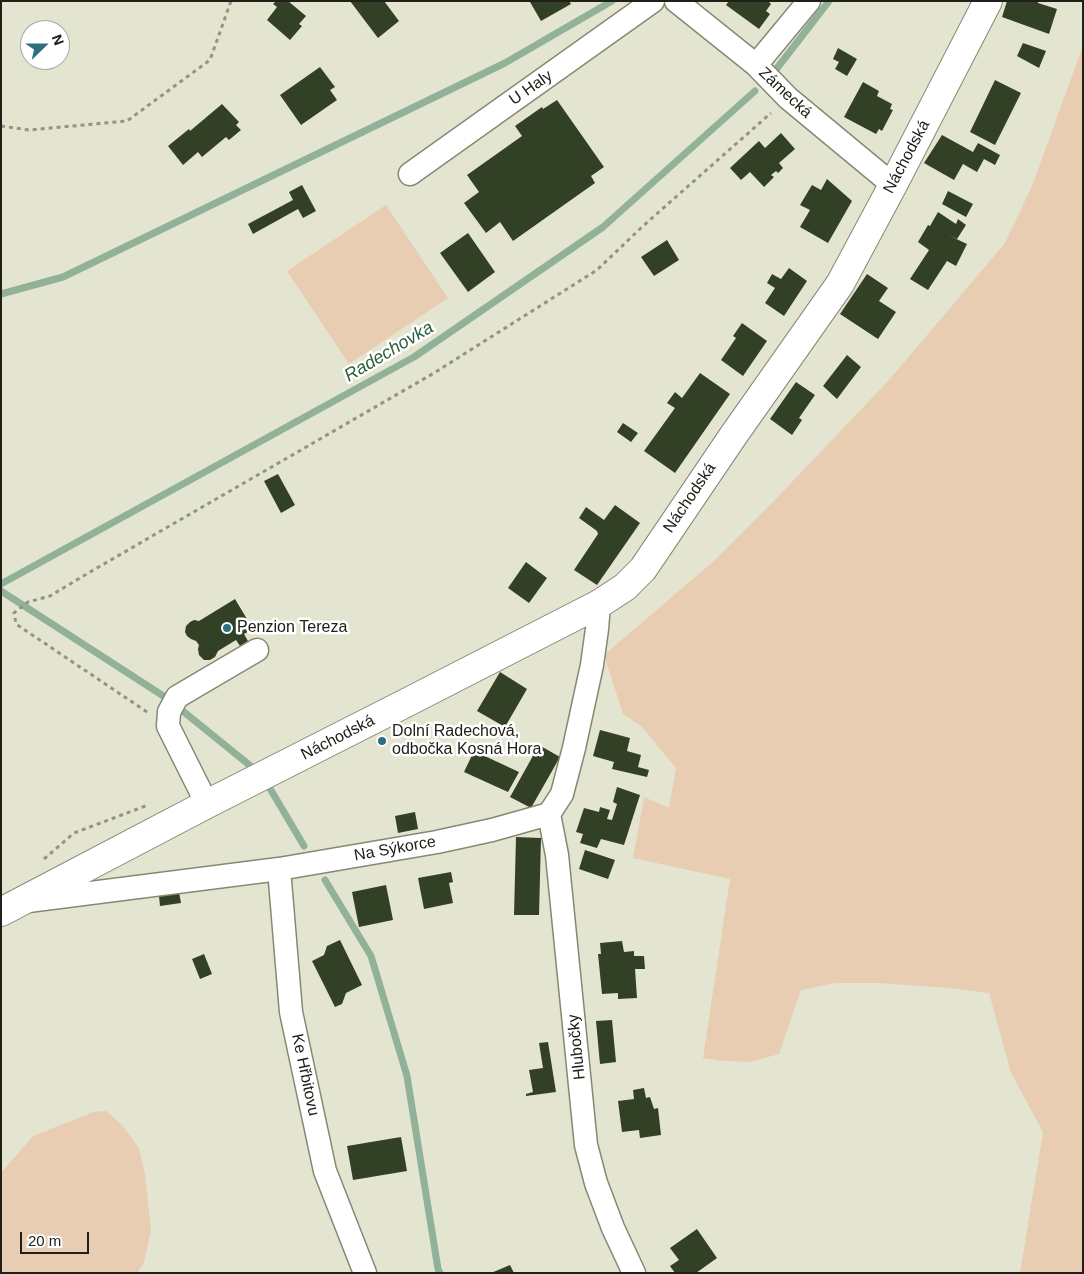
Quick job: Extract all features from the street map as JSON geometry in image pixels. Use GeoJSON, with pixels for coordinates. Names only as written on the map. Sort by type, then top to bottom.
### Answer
{"type":"FeatureCollection","features":[{"type":"Feature","properties":{"kind":"main road","name":"Náchodská"},"geometry":{"type":"LineString","coordinates":[[12,907],[208,804],[599,604],[625,588],[643,569],[840,284],[988,1]]}},
{"type":"Feature","properties":{"kind":"street","name":"U Haly"},"geometry":{"type":"LineString","coordinates":[[410,174],[653,1]]}},
{"type":"Feature","properties":{"kind":"street","name":"Zámecká"},"geometry":{"type":"LineString","coordinates":[[676,1],[756,65],[788,98],[893,185]]}},
{"type":"Feature","properties":{"kind":"street"},"geometry":{"type":"LineString","coordinates":[[756,65],[809,1]]}},
{"type":"Feature","properties":{"kind":"street"},"geometry":{"type":"LineString","coordinates":[[549,814],[562,794],[574,748],[592,665],[599,604]]}},
{"type":"Feature","properties":{"kind":"street"},"geometry":{"type":"LineString","coordinates":[[208,804],[171,712],[257,650]]}},
{"type":"Feature","properties":{"kind":"street","name":"Na Sýkorce"},"geometry":{"type":"LineString","coordinates":[[12,907],[279,869],[437,842],[492,830],[549,814]]}},
{"type":"Feature","properties":{"kind":"street","name":"Hlubočky"},"geometry":{"type":"LineString","coordinates":[[549,814],[558,855],[586,1145],[596,1183],[613,1228],[634,1273]]}},
{"type":"Feature","properties":{"kind":"street","name":"Ke Hřbitovu"},"geometry":{"type":"LineString","coordinates":[[279,869],[291,1012],[325,1172],[365,1273]]}},
{"type":"Feature","properties":{"kind":"path"},"geometry":{"type":"LineString","coordinates":[[1,126],[29,130],[126,121],[210,60],[231,1]]}},
{"type":"Feature","properties":{"kind":"path"},"geometry":{"type":"LineString","coordinates":[[171,712],[16,624],[14,613],[28,602],[50,596],[434,372],[597,270],[642,226],[788,98]]}},
{"type":"Feature","properties":{"kind":"path"},"geometry":{"type":"LineString","coordinates":[[40,863],[74,833],[153,802]]}},
{"type":"Feature","properties":{"kind":"shaded area"},"geometry":{"type":"Polygon","coordinates":[[[1083,45],[1083,1273],[1020,1273],[1043,1132],[1011,1073],[989,993],[878,983],[836,983],[801,990],[779,1054],[750,1062],[703,1058],[730,879],[633,858],[644,797],[669,808],[676,768],[641,726],[623,714],[604,655],[716,559],[771,504],[889,380],[1005,243],[1033,184],[1083,45]]]}},
{"type":"Feature","properties":{"kind":"shaded area"},"geometry":{"type":"Polygon","coordinates":[[[386,205],[448,298],[349,364],[287,271],[386,205]]]}},
{"type":"Feature","properties":{"kind":"shaded area"},"geometry":{"type":"Polygon","coordinates":[[[106,1111],[122,1125],[139,1148],[145,1174],[151,1230],[144,1263],[137,1273],[1,1273],[1,1173],[33,1136],[93,1112],[106,1111]]]}},
{"type":"Feature","properties":{"kind":"building"},"geometry":{"type":"Polygon","coordinates":[[[276,1],[288,1],[306,16],[299,24],[302,26],[290,40],[267,20],[277,7],[273,4],[276,1]]]}},
{"type":"Feature","properties":{"kind":"building"},"geometry":{"type":"Polygon","coordinates":[[[350,1],[384,1],[399,21],[378,38],[350,1]]]}},
{"type":"Feature","properties":{"kind":"building"},"geometry":{"type":"Polygon","coordinates":[[[531,1],[569,1],[571,4],[541,21],[531,1]]]}},
{"type":"Feature","properties":{"kind":"building"},"geometry":{"type":"Polygon","coordinates":[[[729,1],[770,1],[771,4],[766,11],[770,14],[759,29],[726,5],[729,1]]]}},
{"type":"Feature","properties":{"kind":"building"},"geometry":{"type":"Polygon","coordinates":[[[1007,1],[1038,1],[1038,3],[1057,9],[1049,34],[1002,17],[1007,1]]]}},
{"type":"Feature","properties":{"kind":"building"},"geometry":{"type":"Polygon","coordinates":[[[1023,43],[1046,51],[1039,68],[1017,56],[1023,43]]]}},
{"type":"Feature","properties":{"kind":"building"},"geometry":{"type":"Polygon","coordinates":[[[838,48],[857,59],[847,76],[835,69],[839,62],[833,59],[838,48]]]}},
{"type":"Feature","properties":{"kind":"building"},"geometry":{"type":"Polygon","coordinates":[[[320,67],[335,87],[330,90],[337,100],[301,125],[280,95],[320,67]]]}},
{"type":"Feature","properties":{"kind":"building"},"geometry":{"type":"Polygon","coordinates":[[[995,80],[1021,93],[995,145],[970,132],[995,80]]]}},
{"type":"Feature","properties":{"kind":"building"},"geometry":{"type":"Polygon","coordinates":[[[863,82],[879,91],[877,96],[892,104],[890,109],[893,110],[882,131],[879,129],[876,134],[844,117],[863,82]]]}},
{"type":"Feature","properties":{"kind":"building"},"geometry":{"type":"Polygon","coordinates":[[[557,100],[604,167],[591,176],[595,183],[513,241],[500,222],[486,233],[464,203],[479,192],[467,175],[522,136],[515,126],[542,107],[543,109],[557,100]]]}},
{"type":"Feature","properties":{"kind":"building"},"geometry":{"type":"Polygon","coordinates":[[[222,104],[239,122],[236,125],[241,130],[229,140],[226,137],[202,157],[198,152],[183,165],[168,146],[189,129],[190,131],[222,104]]]}},
{"type":"Feature","properties":{"kind":"building"},"geometry":{"type":"Polygon","coordinates":[[[781,133],[795,149],[779,163],[783,168],[778,173],[776,171],[771,175],[774,177],[764,187],[750,172],[741,180],[730,168],[759,141],[765,148],[781,133]]]}},
{"type":"Feature","properties":{"kind":"building"},"geometry":{"type":"Polygon","coordinates":[[[942,135],[973,152],[978,143],[1000,155],[995,165],[984,159],[977,172],[963,164],[954,180],[924,163],[942,135]]]}},
{"type":"Feature","properties":{"kind":"building"},"geometry":{"type":"Polygon","coordinates":[[[827,179],[852,201],[828,243],[800,227],[810,210],[800,205],[812,185],[821,190],[827,179]]]}},
{"type":"Feature","properties":{"kind":"building"},"geometry":{"type":"Polygon","coordinates":[[[302,185],[316,211],[303,218],[298,209],[253,234],[248,224],[293,200],[289,192],[302,185]]]}},
{"type":"Feature","properties":{"kind":"building"},"geometry":{"type":"Polygon","coordinates":[[[948,191],[973,204],[966,217],[942,204],[948,191]]]}},
{"type":"Feature","properties":{"kind":"building"},"geometry":{"type":"Polygon","coordinates":[[[938,212],[956,224],[958,219],[966,225],[957,239],[948,235],[967,244],[956,266],[947,261],[928,290],[910,279],[929,250],[918,242],[938,212]]]}},
{"type":"Feature","properties":{"kind":"building"},"geometry":{"type":"Polygon","coordinates":[[[468,233],[495,272],[468,292],[440,253],[468,233]]]}},
{"type":"Feature","properties":{"kind":"building"},"geometry":{"type":"Polygon","coordinates":[[[667,240],[679,260],[654,276],[641,257],[667,240]]]}},
{"type":"Feature","properties":{"kind":"building"},"geometry":{"type":"Polygon","coordinates":[[[789,268],[807,281],[784,316],[765,303],[775,288],[767,283],[772,274],[781,279],[789,268]]]}},
{"type":"Feature","properties":{"kind":"building"},"geometry":{"type":"Polygon","coordinates":[[[867,274],[888,288],[879,301],[896,312],[878,339],[840,314],[867,274]]]}},
{"type":"Feature","properties":{"kind":"building"},"geometry":{"type":"Polygon","coordinates":[[[742,323],[767,341],[743,376],[721,360],[736,338],[733,336],[742,323]]]}},
{"type":"Feature","properties":{"kind":"building"},"geometry":{"type":"Polygon","coordinates":[[[847,355],[861,367],[837,399],[823,386],[847,355]]]}},
{"type":"Feature","properties":{"kind":"building"},"geometry":{"type":"Polygon","coordinates":[[[700,373],[730,394],[675,473],[644,451],[675,408],[667,403],[675,392],[682,398],[700,373]]]}},
{"type":"Feature","properties":{"kind":"building"},"geometry":{"type":"Polygon","coordinates":[[[796,382],[815,395],[799,418],[802,420],[792,435],[770,419],[796,382]]]}},
{"type":"Feature","properties":{"kind":"building"},"geometry":{"type":"Polygon","coordinates":[[[623,423],[638,433],[631,442],[617,432],[623,423]]]}},
{"type":"Feature","properties":{"kind":"building"},"geometry":{"type":"Polygon","coordinates":[[[278,474],[295,505],[281,513],[264,481],[278,474]]]}},
{"type":"Feature","properties":{"kind":"building"},"geometry":{"type":"Polygon","coordinates":[[[615,505],[640,523],[597,585],[574,570],[598,534],[597,531],[579,518],[586,507],[604,520],[615,505]]]}},
{"type":"Feature","properties":{"kind":"building"},"geometry":{"type":"Polygon","coordinates":[[[526,562],[547,578],[529,603],[508,588],[526,562]]]}},
{"type":"Feature","properties":{"kind":"building","name":"Penzion Tereza"},"geometry":{"type":"Polygon","coordinates":[[[235,599],[253,629],[244,634],[248,641],[240,646],[236,640],[218,651],[215,657],[210,660],[204,660],[199,655],[199,645],[187,636],[185,632],[186,626],[194,620],[199,621],[235,599]]]}},
{"type":"Feature","properties":{"kind":"building"},"geometry":{"type":"Polygon","coordinates":[[[500,672],[527,689],[505,727],[477,711],[500,672]]]}},
{"type":"Feature","properties":{"kind":"building"},"geometry":{"type":"Polygon","coordinates":[[[600,730],[630,738],[627,751],[641,755],[638,767],[649,770],[647,777],[612,769],[614,762],[593,756],[600,730]]]}},
{"type":"Feature","properties":{"kind":"building"},"geometry":{"type":"Polygon","coordinates":[[[539,745],[560,757],[531,808],[510,797],[539,745]]]}},
{"type":"Feature","properties":{"kind":"building"},"geometry":{"type":"Polygon","coordinates":[[[474,751],[519,772],[508,792],[464,772],[474,751]]]}},
{"type":"Feature","properties":{"kind":"building"},"geometry":{"type":"Polygon","coordinates":[[[617,787],[640,795],[624,845],[601,839],[597,848],[580,843],[583,834],[576,832],[584,808],[599,812],[600,807],[610,810],[607,819],[612,820],[617,804],[613,802],[617,787]]]}},
{"type":"Feature","properties":{"kind":"building"},"geometry":{"type":"Polygon","coordinates":[[[415,812],[418,829],[398,833],[395,816],[415,812]]]}},
{"type":"Feature","properties":{"kind":"building"},"geometry":{"type":"Polygon","coordinates":[[[516,837],[541,838],[539,915],[514,915],[516,837]]]}},
{"type":"Feature","properties":{"kind":"building"},"geometry":{"type":"Polygon","coordinates":[[[585,850],[615,860],[608,879],[579,869],[585,850]]]}},
{"type":"Feature","properties":{"kind":"building"},"geometry":{"type":"Polygon","coordinates":[[[451,872],[453,882],[449,883],[453,903],[424,909],[418,878],[451,872]]]}},
{"type":"Feature","properties":{"kind":"building"},"geometry":{"type":"Polygon","coordinates":[[[386,885],[393,920],[359,927],[352,892],[386,885]]]}},
{"type":"Feature","properties":{"kind":"building"},"geometry":{"type":"Polygon","coordinates":[[[179,892],[181,903],[160,906],[159,896],[179,892]]]}},
{"type":"Feature","properties":{"kind":"building"},"geometry":{"type":"Polygon","coordinates":[[[340,940],[362,985],[346,993],[342,1004],[335,1007],[312,961],[324,955],[327,946],[340,940]]]}},
{"type":"Feature","properties":{"kind":"building"},"geometry":{"type":"Polygon","coordinates":[[[622,941],[624,952],[634,951],[634,956],[644,956],[645,969],[635,969],[637,998],[618,999],[618,993],[602,994],[598,954],[601,954],[600,943],[622,941]]]}},
{"type":"Feature","properties":{"kind":"building"},"geometry":{"type":"Polygon","coordinates":[[[204,954],[212,974],[200,979],[192,959],[204,954]]]}},
{"type":"Feature","properties":{"kind":"building"},"geometry":{"type":"Polygon","coordinates":[[[612,1020],[616,1062],[600,1064],[596,1021],[612,1020]]]}},
{"type":"Feature","properties":{"kind":"building"},"geometry":{"type":"Polygon","coordinates":[[[548,1042],[556,1092],[526,1096],[526,1094],[533,1092],[529,1070],[543,1068],[539,1043],[548,1042]]]}},
{"type":"Feature","properties":{"kind":"building"},"geometry":{"type":"Polygon","coordinates":[[[644,1088],[646,1098],[650,1097],[654,1109],[658,1108],[661,1135],[640,1138],[639,1130],[622,1132],[618,1101],[634,1099],[633,1090],[644,1088]]]}},
{"type":"Feature","properties":{"kind":"building"},"geometry":{"type":"Polygon","coordinates":[[[401,1137],[407,1171],[353,1180],[347,1146],[401,1137]]]}},
{"type":"Feature","properties":{"kind":"building"},"geometry":{"type":"Polygon","coordinates":[[[697,1229],[717,1258],[696,1273],[675,1273],[670,1266],[679,1260],[670,1248],[697,1229]]]}},
{"type":"Feature","properties":{"kind":"building"},"geometry":{"type":"Polygon","coordinates":[[[510,1265],[514,1273],[491,1273],[510,1265]]]}},
{"type":"Feature","properties":{"kind":"waterway"},"geometry":{"type":"LineString","coordinates":[[1,294],[63,277],[505,63],[612,1]]}},
{"type":"Feature","properties":{"kind":"waterway","name":"Radechovka"},"geometry":{"type":"LineString","coordinates":[[771,76],[829,1]]}},
{"type":"Feature","properties":{"kind":"waterway","name":"Radechovka"},"geometry":{"type":"LineString","coordinates":[[1,584],[414,357],[603,227],[755,91]]}},
{"type":"Feature","properties":{"kind":"waterway"},"geometry":{"type":"LineString","coordinates":[[1,591],[168,699],[258,772]]}},
{"type":"Feature","properties":{"kind":"waterway"},"geometry":{"type":"LineString","coordinates":[[265,780],[304,846]]}},
{"type":"Feature","properties":{"kind":"waterway"},"geometry":{"type":"LineString","coordinates":[[325,880],[371,956],[407,1076],[440,1273]]}},
{"type":"Feature","properties":{"kind":"place","name":"Penzion Tereza"},"geometry":{"type":"Point","coordinates":[227,628]}},
{"type":"Feature","properties":{"kind":"place","name":"Dolní Radechová, odbočka Kosná Hora"},"geometry":{"type":"Point","coordinates":[382,741]}}]}
